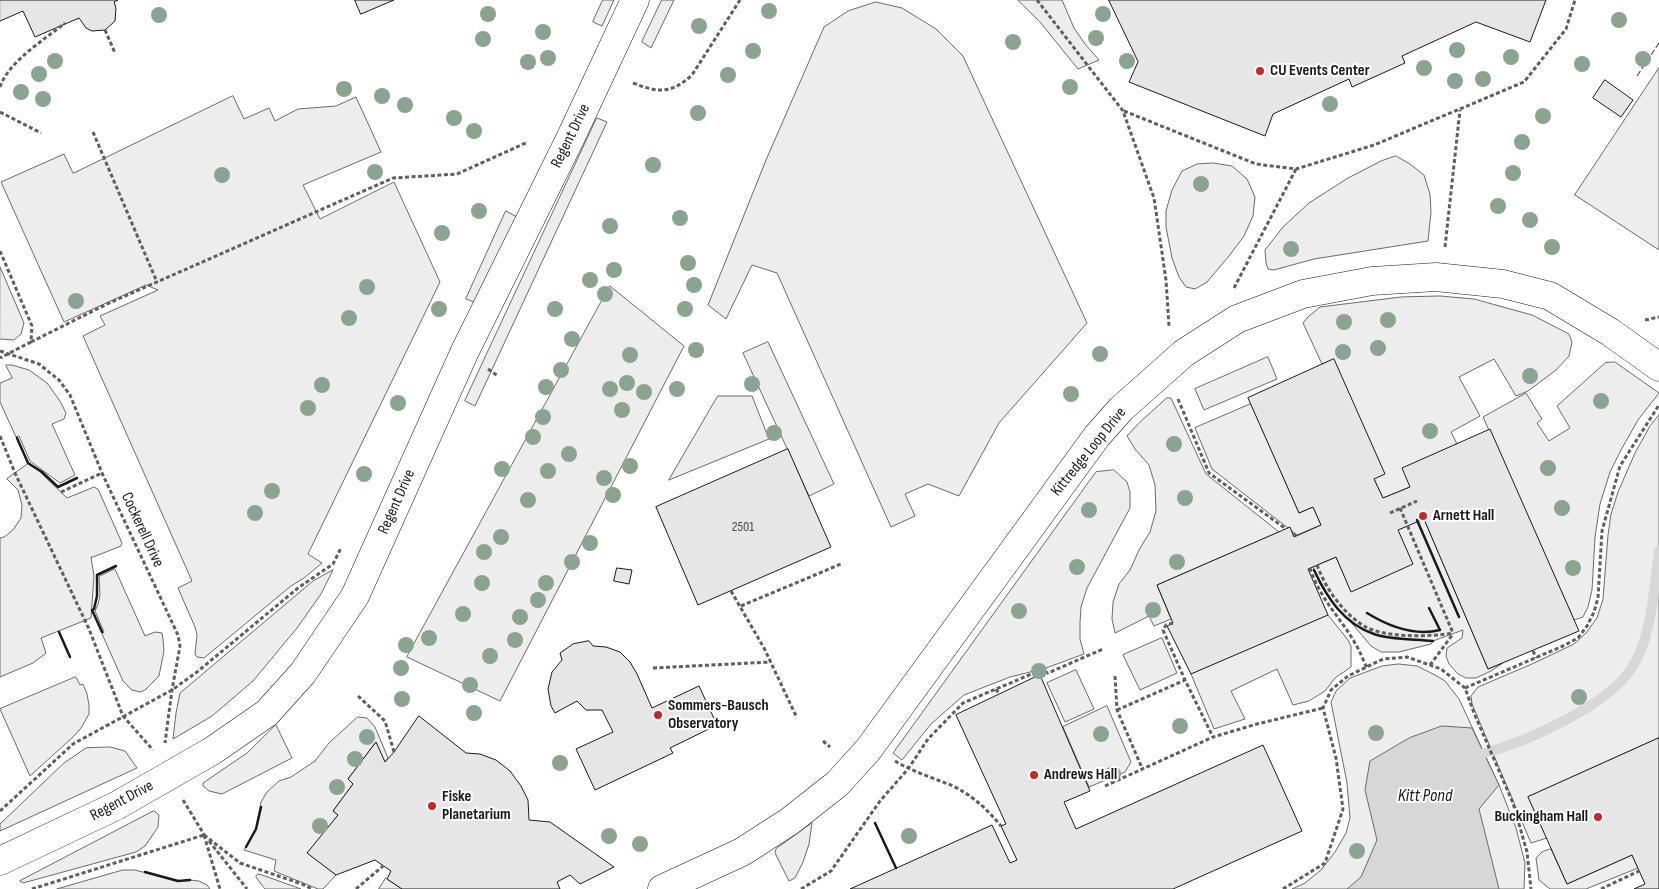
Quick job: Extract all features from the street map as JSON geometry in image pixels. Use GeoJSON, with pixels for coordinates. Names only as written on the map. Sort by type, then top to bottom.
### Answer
{"type":"FeatureCollection","features":[{"type":"Feature","properties":{"kind":"street","name":"Regent Drive"},"geometry":{"type":"LineString","coordinates":[[0,861],[116,806],[212,751],[267,713],[303,674],[355,596],[464,351],[570,139],[635,0]]}},
{"type":"Feature","properties":{"kind":"street","name":"Kittredge Loop Drive"},"geometry":{"type":"LineString","coordinates":[[662,889],[742,852],[790,822],[837,784],[868,750],[1097,436],[1121,410],[1184,353],[1237,319],[1303,294],[1372,281],[1436,277],[1503,284],[1550,296],[1610,332],[1659,367]]}},
{"type":"Feature","properties":{"kind":"path"},"geometry":{"type":"LineString","coordinates":[[633,83],[657,90],[670,90],[681,84],[692,75],[740,0]]}},
{"type":"Feature","properties":{"kind":"path"},"geometry":{"type":"LineString","coordinates":[[1037,0],[1123,111],[1154,198],[1166,280],[1177,398],[1209,473],[1286,529]]}},
{"type":"Feature","properties":{"kind":"path"},"geometry":{"type":"LineString","coordinates":[[1123,111],[1256,164],[1296,169],[1374,145],[1524,82],[1566,29],[1575,0]]}},
{"type":"Feature","properties":{"kind":"path"},"geometry":{"type":"LineString","coordinates":[[0,87],[3,77],[23,57],[65,24]]}},
{"type":"Feature","properties":{"kind":"path"},"geometry":{"type":"LineString","coordinates":[[105,30],[115,54]]}},
{"type":"Feature","properties":{"kind":"path"},"geometry":{"type":"LineString","coordinates":[[1445,247],[1460,110]]}},
{"type":"Feature","properties":{"kind":"path"},"geometry":{"type":"LineString","coordinates":[[0,112],[41,133]]}},
{"type":"Feature","properties":{"kind":"path"},"geometry":{"type":"LineString","coordinates":[[92,132],[157,282]]}},
{"type":"Feature","properties":{"kind":"path"},"geometry":{"type":"LineString","coordinates":[[0,358],[108,304],[393,178],[457,174],[528,142]]}},
{"type":"Feature","properties":{"kind":"path"},"geometry":{"type":"LineString","coordinates":[[1233,289],[1296,169]]}},
{"type":"Feature","properties":{"kind":"path"},"geometry":{"type":"LineString","coordinates":[[0,251],[32,326],[31,342]]}},
{"type":"Feature","properties":{"kind":"path","name":"Cockerell Drive"},"geometry":{"type":"LineString","coordinates":[[0,351],[40,364],[59,380],[70,396],[102,473],[178,635],[180,646],[164,752]]}},
{"type":"Feature","properties":{"kind":"path"},"geometry":{"type":"LineString","coordinates":[[1465,688],[1563,646],[1578,638],[1587,626],[1598,598],[1602,531],[1620,466],[1659,406]]}},
{"type":"Feature","properties":{"kind":"path"},"geometry":{"type":"LineString","coordinates":[[0,436],[15,473],[85,620],[123,716],[157,755]]}},
{"type":"Feature","properties":{"kind":"path"},"geometry":{"type":"LineString","coordinates":[[61,492],[102,473]]}},
{"type":"Feature","properties":{"kind":"path"},"geometry":{"type":"LineString","coordinates":[[1390,513],[1417,502]]}},
{"type":"Feature","properties":{"kind":"path"},"geometry":{"type":"LineString","coordinates":[[1400,508],[1453,633]]}},
{"type":"Feature","properties":{"kind":"path"},"geometry":{"type":"LineString","coordinates":[[0,811],[73,744],[172,690],[197,672],[298,588],[333,564],[342,546]]}},
{"type":"Feature","properties":{"kind":"path"},"geometry":{"type":"LineString","coordinates":[[741,606],[841,564]]}},
{"type":"Feature","properties":{"kind":"path"},"geometry":{"type":"LineString","coordinates":[[1317,565],[1333,596],[1347,612],[1365,627],[1379,632],[1418,636],[1438,636],[1453,633]]}},
{"type":"Feature","properties":{"kind":"path"},"geometry":{"type":"LineString","coordinates":[[1310,568],[1314,580],[1326,601],[1355,642],[1367,668]]}},
{"type":"Feature","properties":{"kind":"path"},"geometry":{"type":"LineString","coordinates":[[732,591],[797,718]]}},
{"type":"Feature","properties":{"kind":"path"},"geometry":{"type":"LineString","coordinates":[[1173,623],[1166,625],[1163,630],[1213,737]]}},
{"type":"Feature","properties":{"kind":"path"},"geometry":{"type":"LineString","coordinates":[[1430,665],[1453,633]]}},
{"type":"Feature","properties":{"kind":"path"},"geometry":{"type":"LineString","coordinates":[[801,889],[831,871],[880,801],[908,769],[928,739],[963,703],[1041,670],[1048,673],[1103,649]]}},
{"type":"Feature","properties":{"kind":"path"},"geometry":{"type":"LineString","coordinates":[[1533,651],[1536,658]]}},
{"type":"Feature","properties":{"kind":"path"},"geometry":{"type":"LineString","coordinates":[[1283,889],[1325,863],[1343,809],[1336,758],[1323,708],[1331,690],[1348,676],[1383,659],[1407,657],[1441,669],[1465,688],[1513,803],[1527,852],[1531,889]]}},
{"type":"Feature","properties":{"kind":"path"},"geometry":{"type":"LineString","coordinates":[[653,668],[770,662]]}},
{"type":"Feature","properties":{"kind":"path"},"geometry":{"type":"LineString","coordinates":[[1115,676],[1117,710],[1142,768]]}},
{"type":"Feature","properties":{"kind":"path"},"geometry":{"type":"LineString","coordinates":[[1117,710],[1185,680]]}},
{"type":"Feature","properties":{"kind":"path"},"geometry":{"type":"LineString","coordinates":[[996,689],[999,694]]}},
{"type":"Feature","properties":{"kind":"path"},"geometry":{"type":"LineString","coordinates":[[358,696],[385,722],[394,752]]}},
{"type":"Feature","properties":{"kind":"path"},"geometry":{"type":"LineString","coordinates":[[1105,786],[1213,737],[1323,708]]}},
{"type":"Feature","properties":{"kind":"path"},"geometry":{"type":"LineString","coordinates":[[908,769],[954,787],[968,795],[988,810],[1001,826]]}},
{"type":"Feature","properties":{"kind":"path"},"geometry":{"type":"LineString","coordinates":[[183,799],[204,835],[247,889]]}},
{"type":"Feature","properties":{"kind":"path"},"geometry":{"type":"LineString","coordinates":[[32,889],[204,835]]}},
{"type":"Feature","properties":{"kind":"path"},"geometry":{"type":"LineString","coordinates":[[204,835],[220,889]]}},
{"type":"Feature","properties":{"kind":"path"},"geometry":{"type":"LineString","coordinates":[[204,835],[240,863],[312,889]]}},
{"type":"Feature","properties":{"kind":"path"},"geometry":{"type":"LineString","coordinates":[[356,889],[383,866]]}},
{"type":"Feature","properties":{"kind":"path"},"geometry":{"type":"LineString","coordinates":[[1601,889],[1639,871]]}},
{"type":"Feature","properties":{"kind":"shaded area"},"geometry":{"type":"Polygon","coordinates":[[[603,0],[614,0],[602,26],[593,22],[603,0]]]}},
{"type":"Feature","properties":{"kind":"shaded area"},"geometry":{"type":"Polygon","coordinates":[[[662,0],[674,0],[651,48],[642,42],[662,0]]]}},
{"type":"Feature","properties":{"kind":"shaded area"},"geometry":{"type":"Polygon","coordinates":[[[1018,0],[1062,0],[1074,28],[1099,60],[1078,69],[1040,22],[1018,0]]]}},
{"type":"Feature","properties":{"kind":"shaded area"},"geometry":{"type":"Polygon","coordinates":[[[876,2],[902,8],[936,29],[963,56],[1087,323],[999,423],[959,496],[928,484],[905,494],[915,516],[891,527],[777,273],[752,265],[726,319],[708,305],[766,160],[824,27],[848,11],[876,2]]]}},
{"type":"Feature","properties":{"kind":"shaded area"},"geometry":{"type":"Polygon","coordinates":[[[1659,68],[1659,250],[1575,195],[1659,68]]]}},
{"type":"Feature","properties":{"kind":"shaded area"},"geometry":{"type":"Polygon","coordinates":[[[233,96],[244,119],[269,108],[275,121],[298,109],[336,106],[356,97],[381,152],[303,185],[320,219],[394,182],[440,282],[308,554],[322,563],[291,586],[204,658],[197,657],[195,654],[197,635],[195,627],[178,588],[192,581],[83,336],[105,325],[100,316],[158,290],[146,285],[64,322],[1,182],[64,154],[73,173],[233,96]]]}},
{"type":"Feature","properties":{"kind":"shaded area"},"geometry":{"type":"Polygon","coordinates":[[[597,118],[607,122],[475,406],[465,401],[597,118]]]}},
{"type":"Feature","properties":{"kind":"shaded area"},"geometry":{"type":"Polygon","coordinates":[[[1396,156],[1424,175],[1430,194],[1431,212],[1428,241],[1314,259],[1274,270],[1268,269],[1265,250],[1283,227],[1309,203],[1348,178],[1381,161],[1396,156]]]}},
{"type":"Feature","properties":{"kind":"shaded area"},"geometry":{"type":"Polygon","coordinates":[[[1213,163],[1232,166],[1247,179],[1255,197],[1253,216],[1244,236],[1229,256],[1207,282],[1195,289],[1186,287],[1179,277],[1172,258],[1166,227],[1166,211],[1172,190],[1182,171],[1197,164],[1213,163]]]}},
{"type":"Feature","properties":{"kind":"shaded area"},"geometry":{"type":"Polygon","coordinates":[[[506,211],[517,217],[477,303],[466,299],[506,211]]]}},
{"type":"Feature","properties":{"kind":"shaded area"},"geometry":{"type":"Polygon","coordinates":[[[0,267],[24,323],[21,334],[14,340],[0,339],[0,267]]]}},
{"type":"Feature","properties":{"kind":"shaded area"},"geometry":{"type":"Polygon","coordinates":[[[610,286],[684,346],[500,701],[407,657],[610,286]]]}},
{"type":"Feature","properties":{"kind":"shaded area"},"geometry":{"type":"Polygon","coordinates":[[[1440,296],[1474,299],[1532,315],[1569,334],[1572,342],[1569,356],[1556,370],[1528,391],[1516,396],[1494,359],[1459,377],[1480,416],[1451,432],[1457,444],[1410,487],[1383,498],[1374,479],[1334,360],[1322,364],[1303,323],[1320,307],[1401,297],[1440,296]]]}},
{"type":"Feature","properties":{"kind":"shaded area"},"geometry":{"type":"Polygon","coordinates":[[[768,342],[834,484],[809,496],[743,353],[768,342]]]}},
{"type":"Feature","properties":{"kind":"shaded area"},"geometry":{"type":"Polygon","coordinates":[[[1268,357],[1277,379],[1204,410],[1195,389],[1268,357]]]}},
{"type":"Feature","properties":{"kind":"shaded area"},"geometry":{"type":"Polygon","coordinates":[[[1615,362],[1659,393],[1638,420],[1610,472],[1600,504],[1595,537],[1592,590],[1588,607],[1583,617],[1574,620],[1483,417],[1526,393],[1542,419],[1537,423],[1549,441],[1570,428],[1557,406],[1605,363],[1615,362]]]}},
{"type":"Feature","properties":{"kind":"shaded area"},"geometry":{"type":"Polygon","coordinates":[[[6,365],[29,370],[47,383],[60,401],[66,413],[64,419],[52,424],[75,475],[60,483],[30,461],[19,436],[16,437],[0,402],[0,383],[12,378],[6,365]]]}},
{"type":"Feature","properties":{"kind":"shaded area"},"geometry":{"type":"Polygon","coordinates":[[[718,396],[752,396],[769,439],[669,480],[718,396]]]}},
{"type":"Feature","properties":{"kind":"shaded area"},"geometry":{"type":"Polygon","coordinates":[[[1167,398],[1171,398],[1206,474],[1279,532],[1157,585],[1171,619],[1154,626],[1149,616],[1115,633],[1112,619],[1113,602],[1119,584],[1130,570],[1150,532],[1156,511],[1155,485],[1149,465],[1127,436],[1167,398]]]}},
{"type":"Feature","properties":{"kind":"shaded area"},"geometry":{"type":"Polygon","coordinates":[[[1251,404],[1299,513],[1313,507],[1321,525],[1297,535],[1212,469],[1195,428],[1251,404]]]}},
{"type":"Feature","properties":{"kind":"shaded area"},"geometry":{"type":"Polygon","coordinates":[[[1659,415],[1659,738],[1529,797],[1547,838],[1531,843],[1472,704],[1471,696],[1478,687],[1574,644],[1586,633],[1597,618],[1603,599],[1611,514],[1618,492],[1635,453],[1650,426],[1659,415]]]}},
{"type":"Feature","properties":{"kind":"shaded area"},"geometry":{"type":"Polygon","coordinates":[[[28,464],[39,471],[67,498],[94,487],[98,489],[122,543],[121,546],[91,557],[94,576],[91,618],[41,638],[46,653],[33,663],[0,677],[0,538],[13,530],[21,518],[22,505],[18,490],[7,479],[28,464]]]}},
{"type":"Feature","properties":{"kind":"shaded area"},"geometry":{"type":"Polygon","coordinates":[[[1114,470],[1127,482],[1130,492],[1130,508],[1087,588],[1081,607],[1080,639],[1084,654],[1046,668],[1010,677],[964,695],[931,724],[902,760],[893,753],[1090,480],[1096,472],[1114,470]]]}},
{"type":"Feature","properties":{"kind":"shaded area"},"geometry":{"type":"Polygon","coordinates":[[[1424,519],[1488,669],[1503,663],[1476,678],[1466,678],[1458,674],[1449,664],[1446,656],[1447,648],[1462,638],[1463,630],[1433,641],[1431,644],[1399,652],[1381,652],[1371,646],[1336,608],[1320,584],[1313,567],[1336,557],[1351,591],[1398,530],[1424,519]]]}},
{"type":"Feature","properties":{"kind":"shaded area"},"geometry":{"type":"Polygon","coordinates":[[[115,569],[145,636],[155,632],[162,633],[164,651],[159,676],[145,690],[140,692],[132,690],[123,681],[102,634],[104,632],[95,611],[100,595],[99,577],[115,569]]]}},
{"type":"Feature","properties":{"kind":"shaded area"},"geometry":{"type":"Polygon","coordinates":[[[333,570],[321,594],[297,628],[253,681],[212,716],[173,739],[180,693],[313,581],[333,570]]]}},
{"type":"Feature","properties":{"kind":"shaded area"},"geometry":{"type":"Polygon","coordinates":[[[1328,615],[1351,646],[1351,667],[1335,678],[1325,691],[1309,701],[1293,705],[1277,669],[1231,691],[1245,719],[1214,729],[1191,674],[1328,615]]]}},
{"type":"Feature","properties":{"kind":"shaded area"},"geometry":{"type":"Polygon","coordinates":[[[1162,638],[1177,673],[1140,690],[1123,655],[1162,638]]]}},
{"type":"Feature","properties":{"kind":"shaded area"},"geometry":{"type":"Polygon","coordinates":[[[1399,664],[1417,666],[1435,675],[1445,681],[1459,699],[1499,785],[1516,828],[1525,863],[1524,889],[1292,889],[1305,883],[1321,870],[1335,852],[1346,833],[1350,818],[1347,783],[1331,702],[1336,691],[1350,678],[1382,666],[1399,664]]]}},
{"type":"Feature","properties":{"kind":"shaded area"},"geometry":{"type":"Polygon","coordinates":[[[1076,670],[1094,709],[1065,722],[1047,683],[1076,670]]]}},
{"type":"Feature","properties":{"kind":"shaded area"},"geometry":{"type":"Polygon","coordinates":[[[76,677],[80,685],[83,684],[87,694],[89,714],[74,736],[30,776],[0,709],[76,677]]]}},
{"type":"Feature","properties":{"kind":"shaded area"},"geometry":{"type":"Polygon","coordinates":[[[1107,706],[1131,762],[1125,772],[1089,787],[1063,727],[1107,706]]]}},
{"type":"Feature","properties":{"kind":"shaded area"},"geometry":{"type":"Polygon","coordinates":[[[358,717],[367,718],[375,727],[388,758],[385,762],[375,743],[348,779],[353,784],[333,811],[338,815],[308,853],[336,875],[323,889],[318,889],[274,871],[276,860],[244,850],[256,829],[261,802],[267,792],[279,781],[291,777],[315,761],[329,743],[358,717]]]}},
{"type":"Feature","properties":{"kind":"shaded area"},"geometry":{"type":"Polygon","coordinates":[[[276,725],[292,758],[222,794],[209,791],[203,786],[203,783],[247,753],[276,725]]]}},
{"type":"Feature","properties":{"kind":"shaded area"},"geometry":{"type":"Polygon","coordinates":[[[110,747],[125,751],[137,768],[0,831],[0,824],[64,763],[86,748],[110,747]]]}},
{"type":"Feature","properties":{"kind":"shaded area"},"geometry":{"type":"Polygon","coordinates":[[[154,811],[159,815],[158,827],[145,846],[136,852],[23,883],[20,881],[154,811]]]}},
{"type":"Feature","properties":{"kind":"shaded area"},"geometry":{"type":"Polygon","coordinates":[[[812,823],[809,844],[803,862],[795,878],[789,881],[775,853],[776,849],[812,823]]]}},
{"type":"Feature","properties":{"kind":"shaded area"},"geometry":{"type":"Polygon","coordinates":[[[1551,849],[1567,884],[1632,855],[1638,868],[1586,889],[1550,889],[1539,880],[1536,858],[1542,852],[1551,849]]]}},
{"type":"Feature","properties":{"kind":"shaded area"},"geometry":{"type":"Polygon","coordinates":[[[123,870],[135,870],[178,881],[199,881],[210,889],[57,889],[123,870]]]}},
{"type":"Feature","properties":{"kind":"shaded area"},"geometry":{"type":"Polygon","coordinates":[[[258,874],[301,889],[265,889],[256,877],[258,874]]]}},
{"type":"Feature","properties":{"kind":"shaded area"},"geometry":{"type":"Polygon","coordinates":[[[387,879],[402,889],[379,889],[387,879]]]}},
{"type":"Feature","properties":{"kind":"water","name":"Kitt Pond"},"geometry":{"type":"Polygon","coordinates":[[[1442,726],[1472,728],[1499,785],[1479,809],[1499,889],[1347,889],[1361,877],[1377,840],[1365,790],[1370,761],[1409,738],[1442,726]]]}},
{"type":"Feature","properties":{"kind":"building"},"geometry":{"type":"Polygon","coordinates":[[[0,0],[118,0],[114,2],[116,8],[115,21],[105,30],[92,31],[86,28],[79,18],[35,37],[23,11],[0,21],[0,0]]]}},
{"type":"Feature","properties":{"kind":"building"},"geometry":{"type":"Polygon","coordinates":[[[355,0],[394,0],[361,14],[355,0]]]}},
{"type":"Feature","properties":{"kind":"building","name":"CU Events Center"},"geometry":{"type":"Polygon","coordinates":[[[1109,0],[1546,0],[1530,42],[1476,22],[1402,56],[1405,63],[1352,87],[1349,79],[1273,114],[1265,136],[1129,82],[1138,62],[1109,0]]]}},
{"type":"Feature","properties":{"kind":"building"},"geometry":{"type":"Polygon","coordinates":[[[1605,80],[1633,100],[1621,117],[1593,98],[1605,80]]]}},
{"type":"Feature","properties":{"kind":"building","name":"Arnett Hall"},"geometry":{"type":"Polygon","coordinates":[[[1334,359],[1385,474],[1374,479],[1383,498],[1410,487],[1402,468],[1490,429],[1579,631],[1488,669],[1424,519],[1398,530],[1413,564],[1351,592],[1336,557],[1308,569],[1328,615],[1191,674],[1167,626],[1173,623],[1157,585],[1290,527],[1294,537],[1321,525],[1313,507],[1299,513],[1248,398],[1334,359]]]}},
{"type":"Feature","properties":{"kind":"building"},"geometry":{"type":"Polygon","coordinates":[[[788,449],[831,547],[698,605],[656,507],[788,449]]]}},
{"type":"Feature","properties":{"kind":"building"},"geometry":{"type":"Polygon","coordinates":[[[617,568],[632,570],[629,584],[614,581],[617,568]]]}},
{"type":"Feature","properties":{"kind":"building","name":"Sommers-Bausch Observatory"},"geometry":{"type":"Polygon","coordinates":[[[589,641],[593,646],[606,647],[620,652],[630,662],[652,708],[699,686],[717,725],[670,748],[673,753],[595,790],[576,749],[613,732],[602,710],[586,710],[577,701],[555,713],[551,706],[548,689],[552,672],[562,660],[560,653],[573,644],[589,641]]]}},
{"type":"Feature","properties":{"kind":"building","name":"Andrews Hall"},"geometry":{"type":"Polygon","coordinates":[[[1040,675],[1090,791],[1064,802],[1076,829],[1263,745],[1302,831],[1173,889],[850,889],[992,825],[1010,863],[1017,860],[1001,826],[1006,824],[956,715],[1040,675]]]}},
{"type":"Feature","properties":{"kind":"building","name":"Fiske Planetarium"},"geometry":{"type":"Polygon","coordinates":[[[419,716],[466,753],[480,754],[496,760],[510,771],[528,800],[529,820],[550,822],[614,867],[580,884],[570,875],[557,882],[560,889],[402,889],[387,879],[391,871],[375,860],[336,875],[307,853],[338,815],[333,811],[353,784],[348,779],[376,742],[385,762],[419,716]]]}},
{"type":"Feature","properties":{"kind":"building","name":"Buckingham Hall"},"geometry":{"type":"Polygon","coordinates":[[[1659,738],[1659,889],[1634,889],[1645,884],[1632,855],[1567,884],[1528,797],[1659,738]]]}},
{"type":"Feature","properties":{"kind":"waterway"},"geometry":{"type":"LineString","coordinates":[[1484,753],[1502,748],[1564,721],[1604,696],[1619,683],[1631,669],[1644,643],[1651,612],[1659,551]]}},
{"type":"Feature","properties":{"kind":"fence"},"geometry":{"type":"LineString","coordinates":[[1637,76],[1659,43]]}},
{"type":"Feature","properties":{"kind":"wall"},"geometry":{"type":"LineString","coordinates":[[17,438],[28,463],[42,472],[58,487],[77,478]]}},
{"type":"Feature","properties":{"kind":"wall"},"geometry":{"type":"LineString","coordinates":[[1417,520],[1459,617]]}},
{"type":"Feature","properties":{"kind":"wall"},"geometry":{"type":"LineString","coordinates":[[102,632],[92,610],[94,609],[97,596],[97,575],[116,566]]}},
{"type":"Feature","properties":{"kind":"wall"},"geometry":{"type":"LineString","coordinates":[[1314,570],[1338,609],[1345,617],[1363,630],[1387,637],[1433,641]]}},
{"type":"Feature","properties":{"kind":"wall"},"geometry":{"type":"LineString","coordinates":[[1367,613],[1402,629],[1421,632],[1440,630],[1429,608]]}},
{"type":"Feature","properties":{"kind":"wall"},"geometry":{"type":"LineString","coordinates":[[59,632],[70,657]]}},
{"type":"Feature","properties":{"kind":"wall"},"geometry":{"type":"LineString","coordinates":[[246,847],[256,829],[261,807]]}},
{"type":"Feature","properties":{"kind":"wall"},"geometry":{"type":"LineString","coordinates":[[875,823],[896,868]]}},
{"type":"Feature","properties":{"kind":"wall"},"geometry":{"type":"LineString","coordinates":[[145,872],[178,881],[190,880]]}},
{"type":"Feature","properties":{"kind":"place","name":"CU Events Center"},"geometry":{"type":"Point","coordinates":[1260,71]}},
{"type":"Feature","properties":{"kind":"place","name":"Arnett Hall"},"geometry":{"type":"Point","coordinates":[1423,516]}},
{"type":"Feature","properties":{"kind":"place","name":"Sommers-Bausch Observatory"},"geometry":{"type":"Point","coordinates":[658,715]}},
{"type":"Feature","properties":{"kind":"place","name":"Andrews Hall"},"geometry":{"type":"Point","coordinates":[1034,775]}},
{"type":"Feature","properties":{"kind":"place","name":"Fiske Planetarium"},"geometry":{"type":"Point","coordinates":[432,806]}},
{"type":"Feature","properties":{"kind":"place","name":"Buckingham Hall"},"geometry":{"type":"Point","coordinates":[1598,817]}}]}
